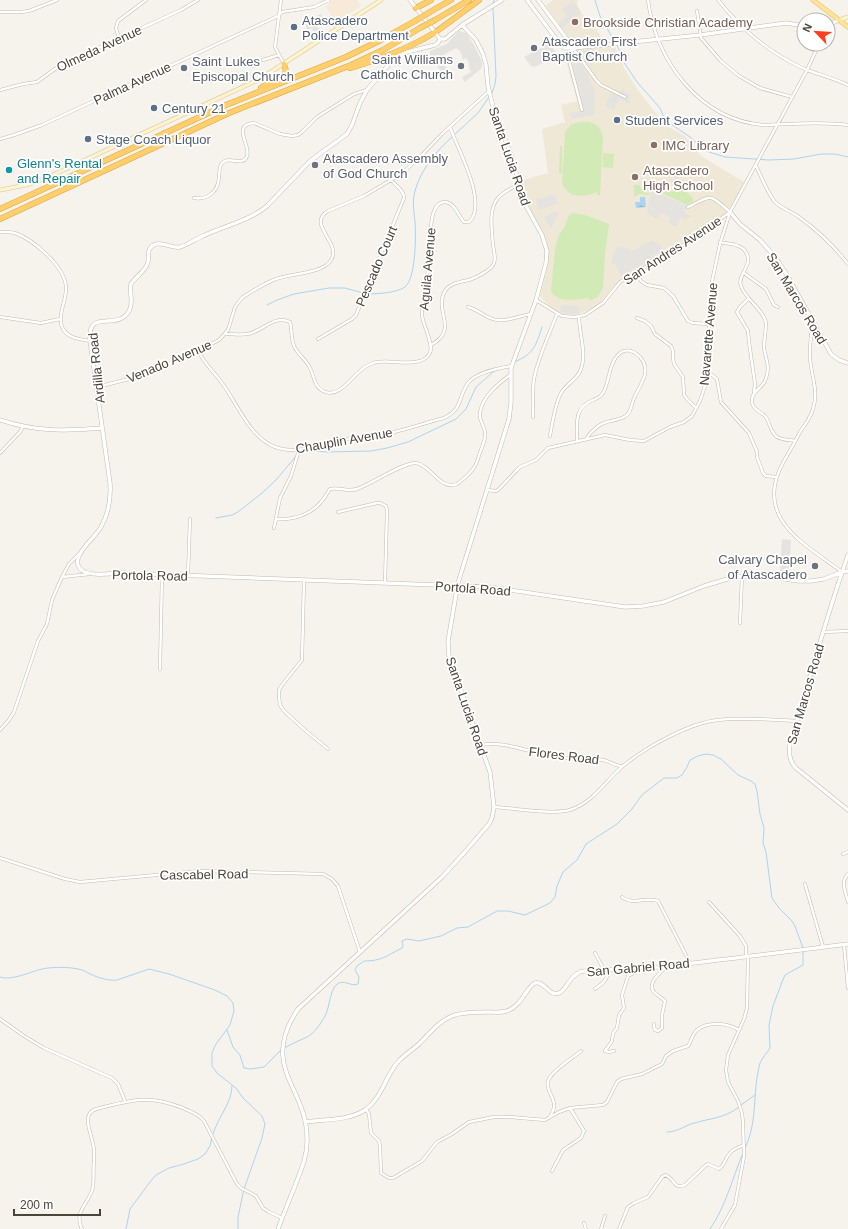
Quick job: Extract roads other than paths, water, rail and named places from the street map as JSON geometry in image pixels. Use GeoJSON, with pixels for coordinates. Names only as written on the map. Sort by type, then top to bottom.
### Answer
{"type":"FeatureCollection","features":[{"type":"Feature","properties":{"kind":"highway"},"geometry":{"type":"LineString","coordinates":[[416,8],[431,0]]}},
{"type":"Feature","properties":{"kind":"highway"},"geometry":{"type":"LineString","coordinates":[[0,209],[198,117],[346,57],[381,40],[451,0]]}},
{"type":"Feature","properties":{"kind":"highway"},"geometry":{"type":"LineString","coordinates":[[0,219],[229,113],[332,73],[371,55],[469,0]]}},
{"type":"Feature","properties":{"kind":"highway"},"geometry":{"type":"LineString","coordinates":[[332,73],[364,64],[399,50],[434,33],[479,0]]}},
{"type":"Feature","properties":{"kind":"highway"},"geometry":{"type":"LineString","coordinates":[[257,92],[264,86],[283,77],[286,72],[284,64]]}},
{"type":"Feature","properties":{"kind":"main road"},"geometry":{"type":"LineString","coordinates":[[0,190],[35,183],[53,176],[254,82],[381,0]]}},
{"type":"Feature","properties":{"kind":"main road"},"geometry":{"type":"LineString","coordinates":[[813,0],[848,28]]}},
{"type":"Feature","properties":{"kind":"main road"},"geometry":{"type":"LineString","coordinates":[[838,20],[848,17]]}},
{"type":"Feature","properties":{"kind":"street"},"geometry":{"type":"LineString","coordinates":[[0,12],[29,11],[57,0]]}},
{"type":"Feature","properties":{"kind":"street"},"geometry":{"type":"LineString","coordinates":[[119,38],[116,28],[118,21],[146,0]]}},
{"type":"Feature","properties":{"kind":"street","name":"Olmeda Avenue"},"geometry":{"type":"LineString","coordinates":[[0,90],[37,82],[59,66],[181,10],[198,0]]}},
{"type":"Feature","properties":{"kind":"street"},"geometry":{"type":"LineString","coordinates":[[281,0],[275,47],[284,64]]}},
{"type":"Feature","properties":{"kind":"street","name":"Palma Avenue"},"geometry":{"type":"LineString","coordinates":[[0,138],[14,135],[42,124],[278,16],[282,12],[314,7],[329,0]]}},
{"type":"Feature","properties":{"kind":"street"},"geometry":{"type":"LineString","coordinates":[[410,0],[440,39]]}},
{"type":"Feature","properties":{"kind":"street","name":"Ardilla Road"},"geometry":{"type":"LineString","coordinates":[[0,730],[14,712],[38,642],[47,624],[52,600],[62,577],[69,564],[100,529],[108,509],[110,489],[90,341],[90,329],[95,323],[100,321],[117,320],[124,317],[128,313],[131,304],[131,284],[147,265],[149,249],[152,246],[159,244],[171,247],[180,247],[259,212],[267,206],[310,161],[347,134],[367,90],[387,66],[396,58],[407,52],[435,45],[440,39],[445,39],[462,25],[502,0]]}},
{"type":"Feature","properties":{"kind":"street"},"geometry":{"type":"LineString","coordinates":[[527,0],[564,48],[700,35],[786,23],[796,25]]}},
{"type":"Feature","properties":{"kind":"street"},"geometry":{"type":"LineString","coordinates":[[538,0],[596,80],[601,85],[625,97]]}},
{"type":"Feature","properties":{"kind":"street"},"geometry":{"type":"LineString","coordinates":[[648,0],[652,24],[666,57],[680,78],[689,88],[708,104],[739,121],[764,125],[823,123],[848,125]]}},
{"type":"Feature","properties":{"kind":"street"},"geometry":{"type":"LineString","coordinates":[[718,0],[745,28],[775,52],[807,70],[848,85]]}},
{"type":"Feature","properties":{"kind":"street"},"geometry":{"type":"LineString","coordinates":[[697,11],[700,35],[705,44],[721,61],[739,76],[760,88],[792,98]]}},
{"type":"Feature","properties":{"kind":"street","name":"Santa Lucia Road"},"geometry":{"type":"LineString","coordinates":[[278,1229],[305,1158],[307,1143],[305,1122],[285,1071],[282,1054],[284,1037],[290,1022],[298,1010],[442,877],[489,824],[494,807],[490,772],[449,657],[448,641],[458,586],[509,419],[511,402],[511,366],[536,300],[546,263],[546,247],[542,235],[525,204],[511,155],[493,107],[489,91],[486,65],[481,49],[462,25]]}},
{"type":"Feature","properties":{"kind":"street"},"geometry":{"type":"LineString","coordinates":[[572,48],[570,64],[582,110]]}},
{"type":"Feature","properties":{"kind":"street","name":"San Andres Avenue"},"geometry":{"type":"LineString","coordinates":[[536,300],[557,314],[566,317],[585,315],[605,300],[620,282],[690,241],[730,212],[763,153],[815,52]]}},
{"type":"Feature","properties":{"kind":"street"},"geometry":{"type":"LineString","coordinates":[[263,60],[279,55]]}},
{"type":"Feature","properties":{"kind":"street"},"geometry":{"type":"LineString","coordinates":[[194,198],[204,198],[216,190],[219,183],[220,166],[224,162],[244,161],[248,151],[242,134],[243,129],[247,124],[254,122],[280,134],[292,136],[298,135],[317,117],[354,94],[367,90]]}},
{"type":"Feature","properties":{"kind":"street","name":"Venado Avenue"},"geometry":{"type":"LineString","coordinates":[[97,387],[141,376],[219,340],[226,334],[230,326],[235,307],[240,298],[276,279],[292,274],[313,271],[330,262],[333,256],[333,248],[330,240],[323,231],[321,222],[326,212],[364,196],[401,174],[489,91]]}},
{"type":"Feature","properties":{"kind":"street","name":"Aguila Avenue"},"geometry":{"type":"LineString","coordinates":[[431,345],[424,326],[422,311],[426,290],[430,227],[433,216],[438,206],[441,203],[446,202],[453,206],[464,222],[469,222],[473,215],[476,197],[450,127]]}},
{"type":"Feature","properties":{"kind":"street"},"geometry":{"type":"LineString","coordinates":[[756,166],[770,194],[777,203],[812,228],[832,246],[848,264]]}},
{"type":"Feature","properties":{"kind":"street","name":"Pescado Court"},"geometry":{"type":"LineString","coordinates":[[318,339],[352,319],[356,315],[405,195],[404,192],[391,180]]}},
{"type":"Feature","properties":{"kind":"street"},"geometry":{"type":"LineString","coordinates":[[226,334],[252,333],[273,321],[286,320],[290,322],[292,340],[296,350],[309,365],[317,386],[322,391],[328,393],[340,390],[360,371],[374,362],[415,362],[422,360],[428,354],[431,345],[439,340],[446,328],[442,304],[445,291],[454,284],[471,279],[489,269],[493,264],[491,224],[494,207],[499,197],[519,184]]}},
{"type":"Feature","properties":{"kind":"street"},"geometry":{"type":"LineString","coordinates":[[688,207],[701,200],[710,198],[717,201],[730,212]]}},
{"type":"Feature","properties":{"kind":"street","name":"Navarette Avenue"},"geometry":{"type":"LineString","coordinates":[[487,490],[498,490],[520,467],[536,460],[548,448],[608,435],[625,440],[644,441],[670,427],[684,422],[692,416],[703,392],[707,371],[708,324],[711,286],[720,242],[730,212]]}},
{"type":"Feature","properties":{"kind":"street","name":"San Marcos Road"},"geometry":{"type":"LineString","coordinates":[[730,212],[740,224],[760,240],[787,275],[833,356],[848,363]]}},
{"type":"Feature","properties":{"kind":"street"},"geometry":{"type":"LineString","coordinates":[[0,232],[15,233],[27,239],[45,253],[59,268],[64,278],[66,289],[60,319],[63,328],[68,335],[74,338],[90,341]]}},
{"type":"Feature","properties":{"kind":"street"},"geometry":{"type":"LineString","coordinates":[[720,242],[738,246],[745,250],[748,264],[741,278],[740,284],[748,299],[754,304],[766,324],[764,348],[768,368],[766,379],[762,386],[754,392]]}},
{"type":"Feature","properties":{"kind":"street"},"geometry":{"type":"LineString","coordinates":[[636,273],[641,281],[647,285],[664,288],[673,296],[688,321],[693,324],[708,324]]}},
{"type":"Feature","properties":{"kind":"street"},"geometry":{"type":"LineString","coordinates":[[744,273],[766,289],[774,305],[778,307]]}},
{"type":"Feature","properties":{"kind":"street"},"geometry":{"type":"LineString","coordinates":[[748,299],[740,307],[738,312],[748,331],[748,342],[755,384],[752,405],[765,416],[773,433],[778,437],[795,441]]}},
{"type":"Feature","properties":{"kind":"street"},"geometry":{"type":"LineString","coordinates":[[468,307],[473,308],[492,319],[501,320],[531,314]]}},
{"type":"Feature","properties":{"kind":"street"},"geometry":{"type":"LineString","coordinates":[[533,417],[533,390],[536,372],[557,314]]}},
{"type":"Feature","properties":{"kind":"street"},"geometry":{"type":"LineString","coordinates":[[550,436],[559,398],[564,389],[577,376],[581,368],[583,346],[579,327],[579,316]]}},
{"type":"Feature","properties":{"kind":"street"},"geometry":{"type":"LineString","coordinates":[[0,317],[41,323],[60,319]]}},
{"type":"Feature","properties":{"kind":"street"},"geometry":{"type":"LineString","coordinates":[[637,318],[645,321],[655,334],[671,346],[674,364],[683,377],[684,395],[696,408]]}},
{"type":"Feature","properties":{"kind":"street"},"geometry":{"type":"LineString","coordinates":[[812,320],[810,353],[811,366],[816,385],[816,399],[810,417],[782,463],[776,477],[774,500],[776,511],[781,520],[799,540],[842,572]]}},
{"type":"Feature","properties":{"kind":"street"},"geometry":{"type":"LineString","coordinates":[[577,441],[577,420],[581,408],[588,402],[599,398],[603,393],[612,364],[618,354],[625,350],[633,351],[644,362],[646,372],[643,382],[634,397],[630,411],[623,418],[600,425],[586,439]]}},
{"type":"Feature","properties":{"kind":"street","name":"Chauplin Avenue"},"geometry":{"type":"LineString","coordinates":[[198,351],[222,383],[246,420],[260,437],[277,448],[299,450],[352,438],[385,434],[444,418],[451,415],[457,409],[467,385],[472,379],[488,372],[511,366]]}},
{"type":"Feature","properties":{"kind":"street"},"geometry":{"type":"LineString","coordinates":[[707,371],[717,379],[721,402],[750,433],[757,452],[762,473],[766,476],[776,477]]}},
{"type":"Feature","properties":{"kind":"street"},"geometry":{"type":"LineString","coordinates":[[276,519],[286,519],[303,515],[311,511],[321,502],[330,489],[357,489],[403,466],[413,463],[421,464],[442,482],[451,485],[458,483],[475,466],[484,441],[485,432],[480,418],[482,405],[499,383],[510,375]]}},
{"type":"Feature","properties":{"kind":"street"},"geometry":{"type":"LineString","coordinates":[[0,420],[22,426],[58,431],[102,428]]}},
{"type":"Feature","properties":{"kind":"street"},"geometry":{"type":"LineString","coordinates":[[0,453],[20,432],[22,426]]}},
{"type":"Feature","properties":{"kind":"street"},"geometry":{"type":"LineString","coordinates":[[274,528],[280,498],[291,476],[299,450]]}},
{"type":"Feature","properties":{"kind":"street"},"geometry":{"type":"LineString","coordinates":[[338,512],[377,503],[386,506],[385,583]]}},
{"type":"Feature","properties":{"kind":"street"},"geometry":{"type":"LineString","coordinates":[[188,575],[190,519]]}},
{"type":"Feature","properties":{"kind":"street"},"geometry":{"type":"LineString","coordinates":[[80,553],[78,566],[83,572],[90,574]]}},
{"type":"Feature","properties":{"kind":"street","name":"San Marcos Road"},"geometry":{"type":"LineString","coordinates":[[848,555],[823,632],[790,749],[790,757],[796,768],[848,810]]}},
{"type":"Feature","properties":{"kind":"street","name":"Portola Road"},"geometry":{"type":"LineString","coordinates":[[62,577],[123,573],[458,586],[504,589],[625,607],[643,606],[664,602],[722,580],[742,576],[766,576],[798,581],[811,581],[824,579],[848,571]]}},
{"type":"Feature","properties":{"kind":"street"},"geometry":{"type":"LineString","coordinates":[[160,669],[162,575]]}},
{"type":"Feature","properties":{"kind":"street"},"geometry":{"type":"LineString","coordinates":[[740,623],[742,576]]}},
{"type":"Feature","properties":{"kind":"street"},"geometry":{"type":"LineString","coordinates":[[304,580],[302,660],[279,690],[280,705],[284,711],[328,749]]}},
{"type":"Feature","properties":{"kind":"street"},"geometry":{"type":"LineString","coordinates":[[823,632],[848,631]]}},
{"type":"Feature","properties":{"kind":"street"},"geometry":{"type":"LineString","coordinates":[[494,807],[544,811],[567,810],[580,805],[595,795],[624,766],[652,746],[687,729],[709,721],[734,719],[797,721]]}},
{"type":"Feature","properties":{"kind":"street","name":"Flores Road"},"geometry":{"type":"LineString","coordinates":[[481,745],[493,743],[548,756],[602,760],[624,766]]}},
{"type":"Feature","properties":{"kind":"street"},"geometry":{"type":"LineString","coordinates":[[843,854],[848,852]]}},
{"type":"Feature","properties":{"kind":"street","name":"Cascabel Road"},"geometry":{"type":"LineString","coordinates":[[0,858],[65,879],[80,882],[200,872],[323,874],[332,879],[338,886],[360,952]]}},
{"type":"Feature","properties":{"kind":"street"},"geometry":{"type":"LineString","coordinates":[[848,874],[843,883],[848,903]]}},
{"type":"Feature","properties":{"kind":"street"},"geometry":{"type":"LineString","coordinates":[[805,884],[823,947]]}},
{"type":"Feature","properties":{"kind":"street"},"geometry":{"type":"LineString","coordinates":[[622,897],[625,900],[633,902],[654,899],[658,901],[690,963]]}},
{"type":"Feature","properties":{"kind":"street"},"geometry":{"type":"LineString","coordinates":[[709,902],[740,936],[746,946],[747,957],[748,1004],[727,1060],[726,1073],[729,1084],[738,1101],[742,1113],[744,1145],[743,1160],[735,1205],[721,1229]]}},
{"type":"Feature","properties":{"kind":"street"},"geometry":{"type":"LineString","coordinates":[[846,944],[848,988]]}},
{"type":"Feature","properties":{"kind":"street","name":"San Gabriel Road"},"geometry":{"type":"LineString","coordinates":[[305,1122],[346,1117],[366,1109],[378,1097],[391,1071],[400,1059],[417,1045],[435,1026],[453,1016],[467,1013],[507,1011],[520,1002],[531,986],[536,983],[541,983],[553,993],[559,994],[570,980],[581,972],[747,957],[846,944]]}},
{"type":"Feature","properties":{"kind":"street"},"geometry":{"type":"LineString","coordinates":[[595,953],[606,970],[608,976],[605,982],[595,989]]}},
{"type":"Feature","properties":{"kind":"street"},"geometry":{"type":"LineString","coordinates":[[654,1024],[655,1030],[658,1031],[662,1028],[662,1015],[665,1001],[654,993],[651,988],[652,983],[668,965]]}},
{"type":"Feature","properties":{"kind":"street"},"geometry":{"type":"LineString","coordinates":[[614,1051],[605,1051],[612,1041],[613,1033],[617,1028],[619,1015],[624,1008],[622,995],[628,976],[636,972],[636,968]]}},
{"type":"Feature","properties":{"kind":"street"},"geometry":{"type":"LineString","coordinates":[[0,1019],[44,1048],[112,1078],[118,1084],[125,1102]]}},
{"type":"Feature","properties":{"kind":"street"},"geometry":{"type":"LineString","coordinates":[[366,1109],[369,1114],[371,1133],[379,1141],[381,1173],[388,1178],[393,1178],[422,1161],[437,1142],[469,1122],[494,1117],[544,1120],[558,1112],[570,1108],[603,1105],[607,1102],[616,1082],[621,1079],[642,1074],[662,1064],[666,1056],[673,1051],[688,1046],[696,1031],[704,1026],[721,1025],[739,1030]]}},
{"type":"Feature","properties":{"kind":"street"},"geometry":{"type":"LineString","coordinates":[[549,1117],[554,1108],[553,1098],[548,1089],[548,1081],[553,1073],[581,1052]]}},
{"type":"Feature","properties":{"kind":"street"},"geometry":{"type":"LineString","coordinates":[[82,1229],[79,1221],[79,1215],[93,1186],[94,1149],[88,1122],[88,1114],[93,1110],[144,1099],[163,1101],[194,1113],[200,1117],[237,1184],[241,1188],[256,1196],[264,1208],[269,1212],[282,1218]]}},
{"type":"Feature","properties":{"kind":"street"},"geometry":{"type":"LineString","coordinates":[[552,1171],[563,1150],[581,1138],[584,1131],[570,1108]]}},
{"type":"Feature","properties":{"kind":"street"},"geometry":{"type":"LineString","coordinates":[[619,1229],[628,1207],[648,1197],[662,1176],[669,1176],[678,1187],[681,1187],[708,1164],[717,1169],[722,1168],[730,1153],[744,1145]]}},
{"type":"Feature","properties":{"kind":"street"},"geometry":{"type":"LineString","coordinates":[[601,1229],[605,1216]]}},
{"type":"Feature","properties":{"kind":"street"},"geometry":{"type":"LineString","coordinates":[[584,1223],[586,1229]]}},
{"type":"Feature","properties":{"kind":"water"},"geometry":{"type":"Polygon","coordinates":[[[640,197],[645,197],[646,207],[636,208],[635,202],[640,202],[640,197]]]}},
{"type":"Feature","properties":{"kind":"waterway"},"geometry":{"type":"LineString","coordinates":[[493,4],[494,0]]}},
{"type":"Feature","properties":{"kind":"waterway"},"geometry":{"type":"LineString","coordinates":[[595,0],[600,16],[615,42]]}},
{"type":"Feature","properties":{"kind":"waterway"},"geometry":{"type":"LineString","coordinates":[[492,93],[496,76],[493,7]]}},
{"type":"Feature","properties":{"kind":"waterway"},"geometry":{"type":"LineString","coordinates":[[617,45],[625,64],[637,82],[660,108],[665,120],[690,137],[706,151],[725,157],[769,160],[794,159],[821,154],[835,154],[848,157]]}},
{"type":"Feature","properties":{"kind":"waterway"},"geometry":{"type":"LineString","coordinates":[[454,135],[478,113],[489,97]]}},
{"type":"Feature","properties":{"kind":"waterway"},"geometry":{"type":"LineString","coordinates":[[366,294],[397,291],[405,287],[409,282],[413,266],[415,246],[413,203],[417,183],[430,161],[452,137]]}},
{"type":"Feature","properties":{"kind":"waterway"},"geometry":{"type":"LineString","coordinates":[[267,305],[294,294],[329,288],[345,288],[363,293]]}},
{"type":"Feature","properties":{"kind":"waterway"},"geometry":{"type":"LineString","coordinates":[[514,362],[530,353],[536,345],[542,327]]}},
{"type":"Feature","properties":{"kind":"waterway"},"geometry":{"type":"LineString","coordinates":[[299,453],[314,451],[371,451],[408,442],[456,419],[466,409],[476,387],[496,370]]}},
{"type":"Feature","properties":{"kind":"waterway"},"geometry":{"type":"LineString","coordinates":[[216,518],[232,515],[238,512],[276,480],[297,455]]}},
{"type":"Feature","properties":{"kind":"waterway"},"geometry":{"type":"LineString","coordinates":[[284,1048],[310,1036],[317,1028],[325,1016],[332,991],[337,984],[342,982],[353,985],[358,984],[359,977],[355,970],[357,966],[364,961],[380,959],[388,956],[402,948],[402,941],[407,939],[419,941],[441,936],[457,928],[468,927],[497,911],[508,911],[525,915],[550,903],[555,897],[557,886],[563,872],[577,860],[586,844],[617,824],[632,809],[642,795],[664,778],[677,778],[682,775],[690,760],[706,754],[713,755],[721,759],[738,775],[755,784],[764,828],[763,843],[766,852],[772,898],[779,908],[792,921],[803,948]]}},
{"type":"Feature","properties":{"kind":"waterway"},"geometry":{"type":"LineString","coordinates":[[745,1148],[751,1133],[759,1066],[770,1048],[769,1025],[773,1006],[785,975],[803,965],[803,951]]}},
{"type":"Feature","properties":{"kind":"waterway"},"geometry":{"type":"LineString","coordinates":[[0,977],[17,977],[43,969],[74,968],[107,980],[117,980],[149,969],[169,974],[215,990],[227,996],[233,1003],[234,1011],[230,1025],[216,1044],[212,1053],[212,1066],[217,1073],[236,1088],[243,1098],[262,1116],[265,1124],[262,1138],[244,1189],[238,1217],[238,1229]]}},
{"type":"Feature","properties":{"kind":"waterway"},"geometry":{"type":"LineString","coordinates":[[227,1030],[233,1047],[240,1055],[244,1068],[251,1069],[264,1067],[281,1050]]}},
{"type":"Feature","properties":{"kind":"waterway"},"geometry":{"type":"LineString","coordinates":[[213,1134],[230,1098],[232,1086]]}},
{"type":"Feature","properties":{"kind":"waterway"},"geometry":{"type":"LineString","coordinates":[[741,1105],[755,1095]]}},
{"type":"Feature","properties":{"kind":"waterway"},"geometry":{"type":"LineString","coordinates":[[667,1132],[728,1114],[739,1107]]}},
{"type":"Feature","properties":{"kind":"waterway"},"geometry":{"type":"LineString","coordinates":[[126,1229],[130,1209],[156,1175],[169,1168],[198,1159],[205,1154],[210,1146],[212,1137]]}},
{"type":"Feature","properties":{"kind":"waterway"},"geometry":{"type":"LineString","coordinates":[[710,1229],[725,1202],[743,1153]]}},
{"type":"Feature","properties":{"kind":"place","name":"Brookside Christian Academy"},"geometry":{"type":"Point","coordinates":[575,22]}},
{"type":"Feature","properties":{"kind":"place","name":"Atascadero Police Department"},"geometry":{"type":"Point","coordinates":[294,27]}},
{"type":"Feature","properties":{"kind":"place","name":"Atascadero First Baptist Church"},"geometry":{"type":"Point","coordinates":[534,48]}},
{"type":"Feature","properties":{"kind":"place","name":"Saint Williams Catholic Church"},"geometry":{"type":"Point","coordinates":[461,66]}},
{"type":"Feature","properties":{"kind":"place","name":"Saint Lukes Episcopal Church"},"geometry":{"type":"Point","coordinates":[184,68]}},
{"type":"Feature","properties":{"kind":"place","name":"Century 21"},"geometry":{"type":"Point","coordinates":[154,108]}},
{"type":"Feature","properties":{"kind":"place","name":"Student Services"},"geometry":{"type":"Point","coordinates":[617,120]}},
{"type":"Feature","properties":{"kind":"place","name":"Stage Coach Liquor"},"geometry":{"type":"Point","coordinates":[88,139]}},
{"type":"Feature","properties":{"kind":"place","name":"IMC Library"},"geometry":{"type":"Point","coordinates":[654,145]}},
{"type":"Feature","properties":{"kind":"place","name":"Atascadero Assembly of God Church"},"geometry":{"type":"Point","coordinates":[315,165]}},
{"type":"Feature","properties":{"kind":"place","name":"Glenn's Rental and Repair"},"geometry":{"type":"Point","coordinates":[9,170]}},
{"type":"Feature","properties":{"kind":"place","name":"Atascadero High School"},"geometry":{"type":"Point","coordinates":[635,177]}},
{"type":"Feature","properties":{"kind":"place","name":"Calvary Chapel of Atascadero"},"geometry":{"type":"Point","coordinates":[815,566]}}]}
